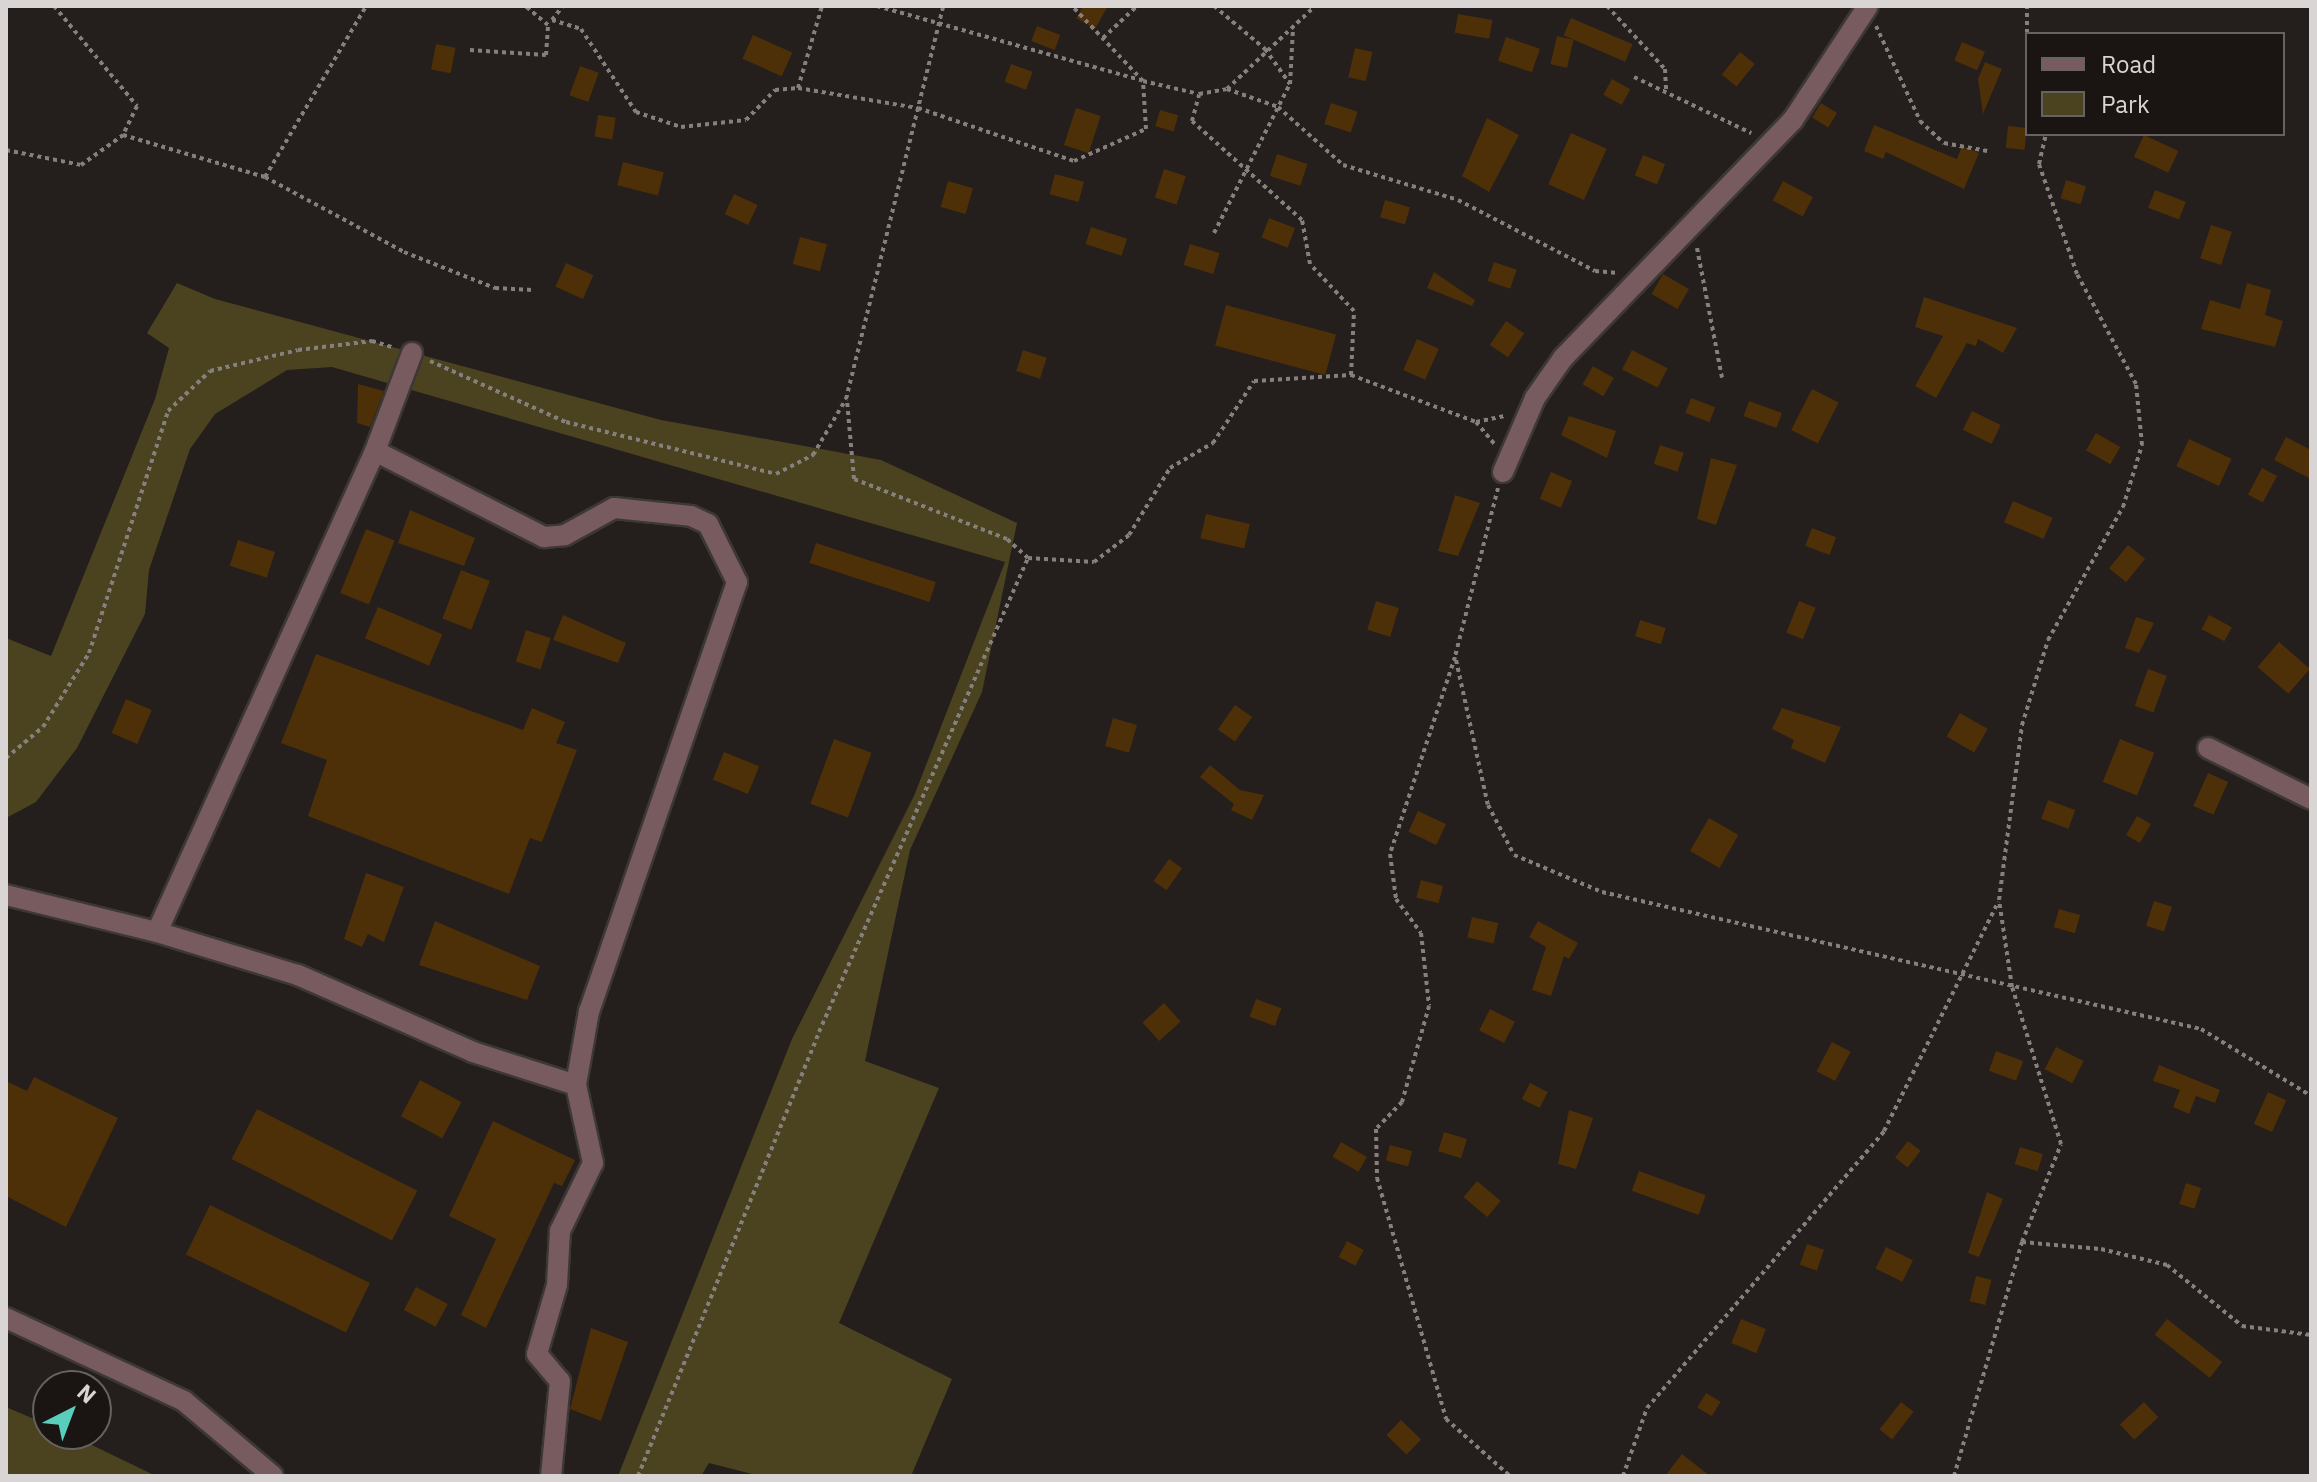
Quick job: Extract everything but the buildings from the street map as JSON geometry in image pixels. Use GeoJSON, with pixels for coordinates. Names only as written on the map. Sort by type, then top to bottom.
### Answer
{"type":"FeatureCollection","features":[{"type":"Feature","properties":{"kind":"street"},"geometry":{"type":"LineString","coordinates":[[1503,472],[1535,398],[1637,275],[1771,144],[1868,7]]}},
{"type":"Feature","properties":{"kind":"street"},"geometry":{"type":"LineString","coordinates":[[157,932],[375,451],[412,353]]}},
{"type":"Feature","properties":{"kind":"street"},"geometry":{"type":"LineString","coordinates":[[375,451],[544,537],[565,535],[614,508],[691,516],[721,539],[737,582],[589,1011],[576,1085],[593,1163],[560,1231],[557,1285],[537,1354],[560,1381],[551,1476]]}},
{"type":"Feature","properties":{"kind":"street"},"geometry":{"type":"LineString","coordinates":[[2208,748],[2311,799]]}},
{"type":"Feature","properties":{"kind":"street"},"geometry":{"type":"LineString","coordinates":[[6,895],[157,932],[298,975],[473,1052],[576,1085]]}},
{"type":"Feature","properties":{"kind":"street"},"geometry":{"type":"LineString","coordinates":[[6,1318],[184,1401],[273,1476]]}},
{"type":"Feature","properties":{"kind":"path"},"geometry":{"type":"LineString","coordinates":[[6,150],[81,165],[123,135],[137,106],[54,6]]}},
{"type":"Feature","properties":{"kind":"path"},"geometry":{"type":"LineString","coordinates":[[265,177],[366,6]]}},
{"type":"Feature","properties":{"kind":"path"},"geometry":{"type":"LineString","coordinates":[[525,6],[548,25]]}},
{"type":"Feature","properties":{"kind":"path"},"geometry":{"type":"LineString","coordinates":[[470,50],[546,55],[548,25],[563,6]]}},
{"type":"Feature","properties":{"kind":"path"},"geometry":{"type":"LineString","coordinates":[[798,88],[822,6]]}},
{"type":"Feature","properties":{"kind":"path"},"geometry":{"type":"LineString","coordinates":[[877,6],[938,26],[1143,81],[1199,94],[1227,89],[1278,107],[1343,165],[1458,200],[1595,271],[1637,275]]}},
{"type":"Feature","properties":{"kind":"path"},"geometry":{"type":"LineString","coordinates":[[6,758],[43,727],[89,653],[168,411],[210,371],[254,360],[372,341],[412,353],[566,422],[776,474],[813,455],[846,399],[943,6]]}},
{"type":"Feature","properties":{"kind":"path"},"geometry":{"type":"LineString","coordinates":[[552,20],[581,29],[636,112],[681,127],[746,120],[775,90],[798,88],[918,108],[1074,161],[1146,129],[1143,81],[1072,6]]}},
{"type":"Feature","properties":{"kind":"path"},"geometry":{"type":"LineString","coordinates":[[1103,38],[1137,6]]}},
{"type":"Feature","properties":{"kind":"path"},"geometry":{"type":"LineString","coordinates":[[1214,6],[1265,49],[1290,84]]}},
{"type":"Feature","properties":{"kind":"path"},"geometry":{"type":"LineString","coordinates":[[1227,89],[1265,49],[1315,6]]}},
{"type":"Feature","properties":{"kind":"path"},"geometry":{"type":"LineString","coordinates":[[1607,6],[1665,69],[1666,91]]}},
{"type":"Feature","properties":{"kind":"path"},"geometry":{"type":"LineString","coordinates":[[2027,6],[2027,32]]}},
{"type":"Feature","properties":{"kind":"path"},"geometry":{"type":"LineString","coordinates":[[1868,7],[1920,121],[1944,143],[1987,151]]}},
{"type":"Feature","properties":{"kind":"path"},"geometry":{"type":"LineString","coordinates":[[1214,233],[1249,174],[1290,84],[1293,28]]}},
{"type":"Feature","properties":{"kind":"path"},"geometry":{"type":"LineString","coordinates":[[1634,77],[1771,144]]}},
{"type":"Feature","properties":{"kind":"path"},"geometry":{"type":"LineString","coordinates":[[1199,94],[1192,121],[1302,220],[1310,264],[1354,311],[1351,375]]}},
{"type":"Feature","properties":{"kind":"path"},"geometry":{"type":"LineString","coordinates":[[123,135],[265,177],[404,252],[495,288],[533,290]]}},
{"type":"Feature","properties":{"kind":"path"},"geometry":{"type":"LineString","coordinates":[[1954,1476],[2022,1242],[2061,1144],[2012,987],[1999,900],[2022,725],[2048,640],[2123,507],[2142,445],[2136,384],[2077,274],[2039,164],[2046,136]]}},
{"type":"Feature","properties":{"kind":"path"},"geometry":{"type":"LineString","coordinates":[[1692,218],[1722,378]]}},
{"type":"Feature","properties":{"kind":"path"},"geometry":{"type":"LineString","coordinates":[[846,399],[854,479],[1007,539],[1028,558],[1094,562],[1129,535],[1170,468],[1213,443],[1254,381],[1351,375],[1476,422],[1496,446],[1503,472],[1455,657],[1390,854],[1396,899],[1421,933],[1429,1006],[1402,1102],[1376,1129],[1377,1178],[1446,1419],[1510,1476]]}},
{"type":"Feature","properties":{"kind":"path"},"geometry":{"type":"LineString","coordinates":[[638,1476],[819,1032],[1028,558]]}},
{"type":"Feature","properties":{"kind":"path"},"geometry":{"type":"LineString","coordinates":[[1455,657],[1488,805],[1514,855],[1602,892],[1965,971],[2012,987],[2201,1029],[2311,1096]]}},
{"type":"Feature","properties":{"kind":"path"},"geometry":{"type":"LineString","coordinates":[[1623,1476],[1647,1408],[1884,1131],[1999,900]]}},
{"type":"Feature","properties":{"kind":"path"},"geometry":{"type":"LineString","coordinates":[[2022,1242],[2101,1249],[2167,1265],[2242,1326],[2311,1335]]}},
{"type":"Feature","properties":{"kind":"green space"},"geometry":{"type":"Polygon","coordinates":[[[177,283],[215,299],[661,420],[881,460],[1017,523],[982,692],[910,850],[865,1061],[939,1088],[839,1323],[952,1379],[911,1476],[760,1476],[709,1463],[701,1476],[618,1476],[792,1039],[914,796],[1005,562],[332,367],[287,370],[215,414],[190,449],[149,570],[145,614],[77,748],[36,802],[6,818],[6,638],[51,656],[155,399],[169,348],[147,333],[177,283]]]}},
{"type":"Feature","properties":{"kind":"green space"},"geometry":{"type":"Polygon","coordinates":[[[6,1407],[32,1418],[32,1450],[102,1450],[156,1476],[6,1476],[6,1407]]]}}]}
